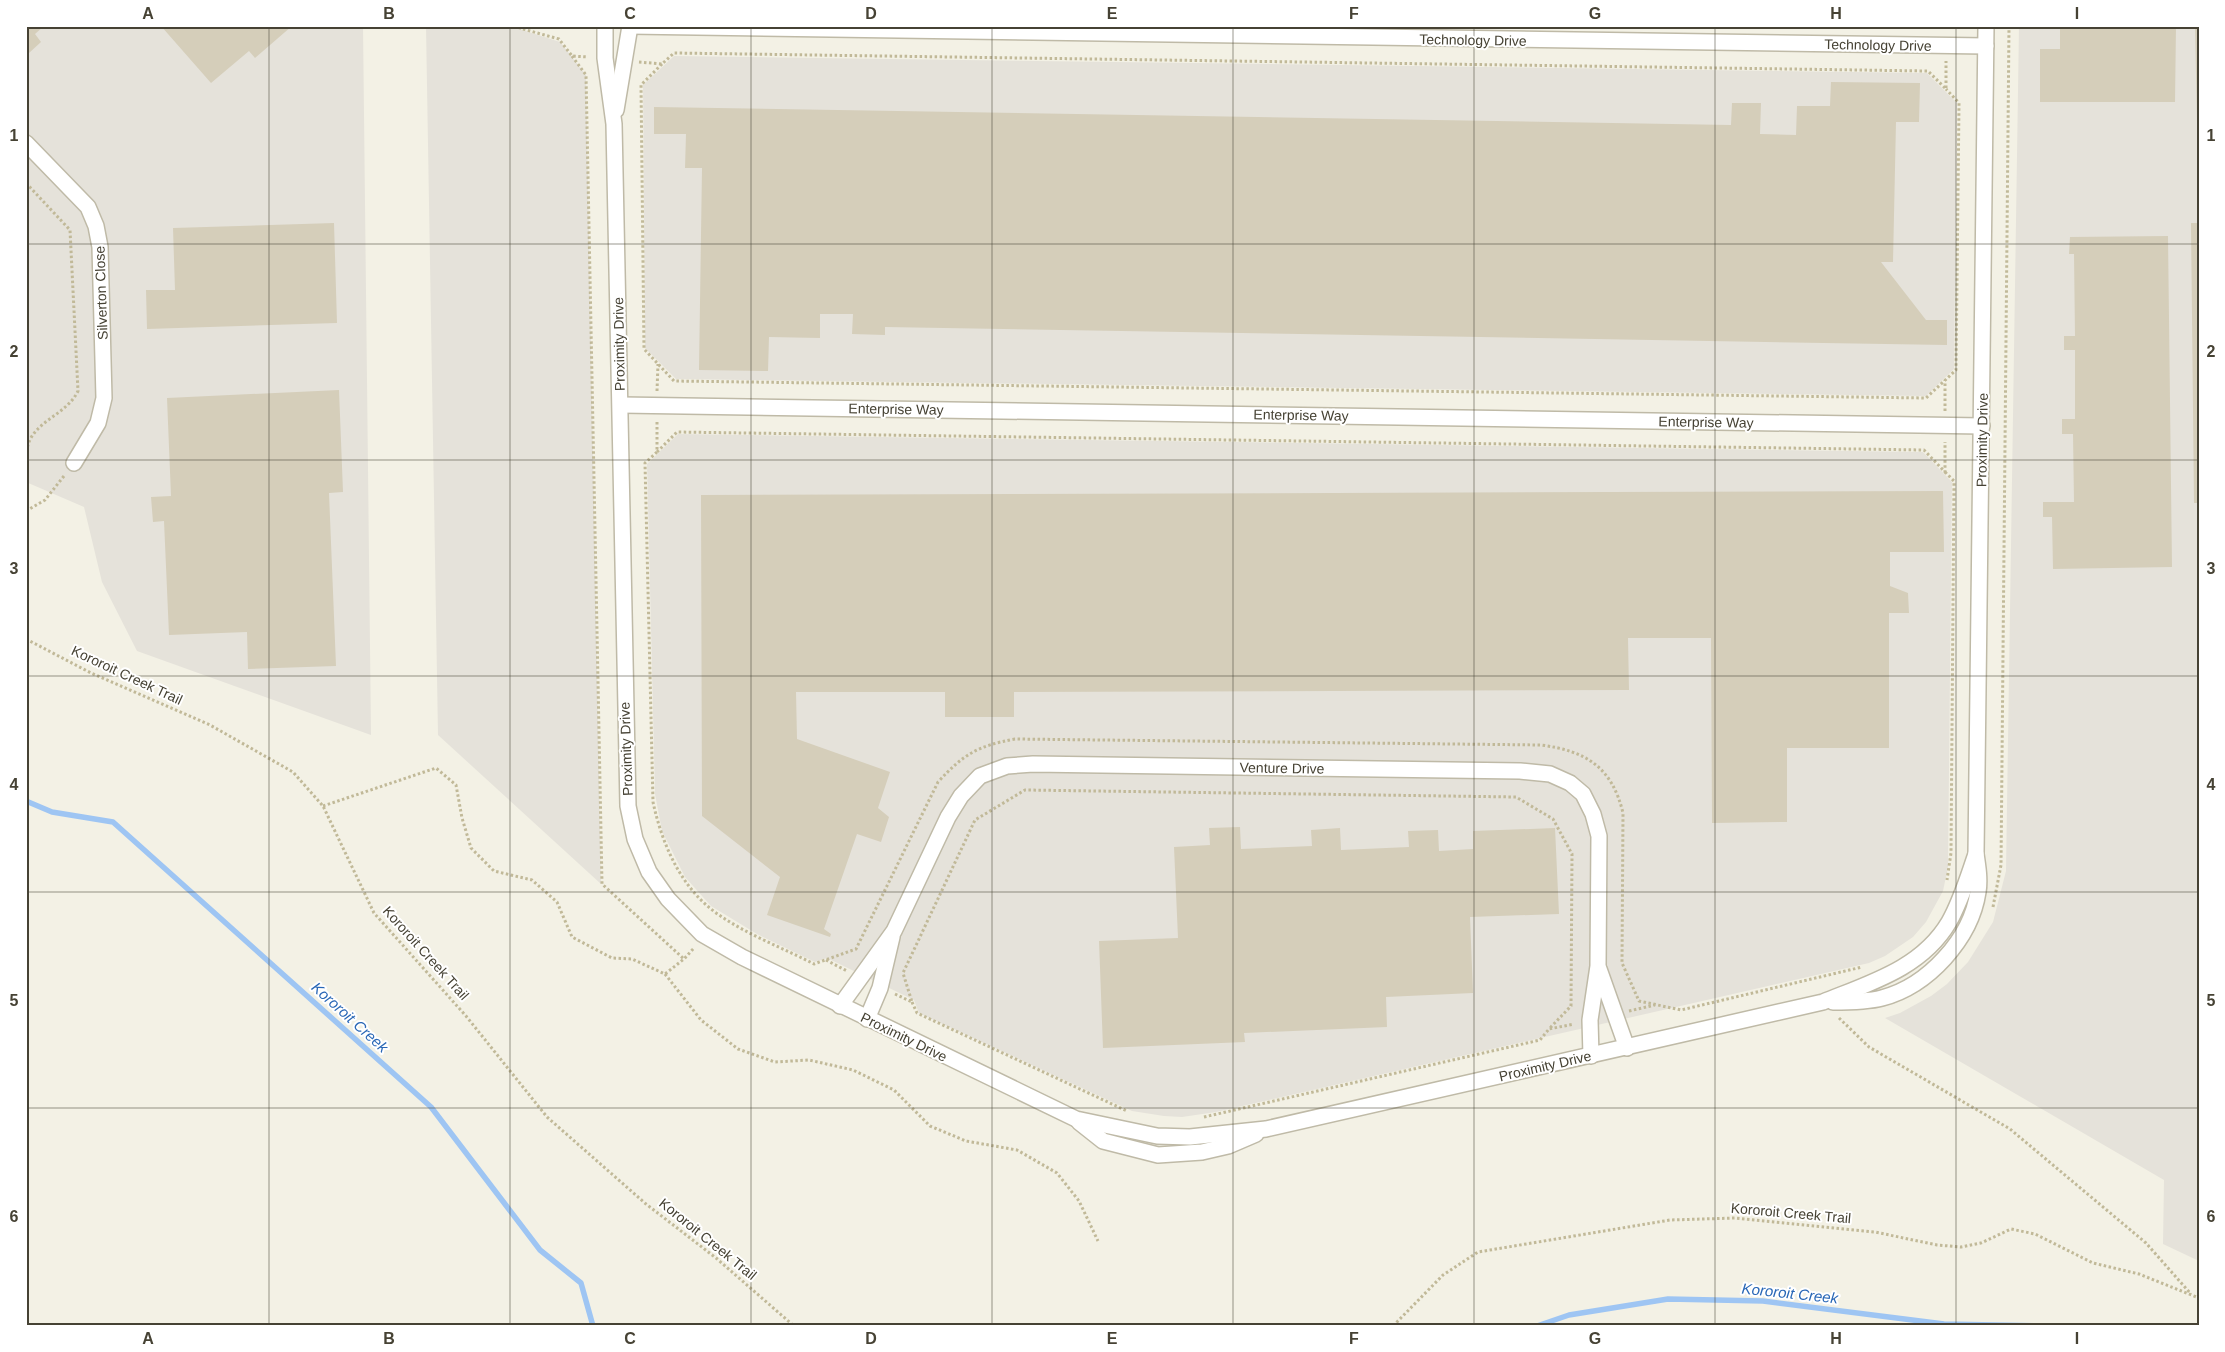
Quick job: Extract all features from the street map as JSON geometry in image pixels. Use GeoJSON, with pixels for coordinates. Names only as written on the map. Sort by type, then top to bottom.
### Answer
{"type":"FeatureCollection","features":[{"type":"Feature","properties":{"kind":"street","name":"Proximity Drive"},"geometry":{"type":"LineString","coordinates":[[605,26],[605,58],[614,124],[628,806],[635,839],[649,872],[668,899],[702,934],[742,957],[840,1006],[1076,1119],[1157,1136],[1190,1137],[1266,1129],[1823,1002],[1898,970],[1927,950],[1950,920],[1976,854],[1986,26]]}},
{"type":"Feature","properties":{"kind":"street","name":"Proximity Drive"},"geometry":{"type":"LineString","coordinates":[[614,124],[630,26]]}},
{"type":"Feature","properties":{"kind":"street","name":"Technology Drive"},"geometry":{"type":"LineString","coordinates":[[630,26],[1986,46]]}},
{"type":"Feature","properties":{"kind":"street","name":"Silverton Close"},"geometry":{"type":"LineString","coordinates":[[26,142],[88,207],[96,226],[100,247],[104,398],[98,423],[74,463]]}},
{"type":"Feature","properties":{"kind":"street","name":"Enterprise Way"},"geometry":{"type":"LineString","coordinates":[[621,405],[1982,426]]}},
{"type":"Feature","properties":{"kind":"street","name":"Venture Drive"},"geometry":{"type":"LineString","coordinates":[[867,1019],[880,988],[894,931],[948,817],[961,796],[980,776],[1008,766],[1033,764],[1520,771],[1550,774],[1570,783],[1583,794],[1593,814],[1599,836],[1598,966],[1590,1020],[1591,1056]]}},
{"type":"Feature","properties":{"kind":"street","name":"Venture Drive"},"geometry":{"type":"LineString","coordinates":[[840,1006],[859,977],[894,931]]}},
{"type":"Feature","properties":{"kind":"street","name":"Venture Drive"},"geometry":{"type":"LineString","coordinates":[[1598,966],[1613,1015],[1627,1048]]}},
{"type":"Feature","properties":{"kind":"path"},"geometry":{"type":"LineString","coordinates":[[514,26],[559,39],[586,74],[602,884],[684,959]]}},
{"type":"Feature","properties":{"kind":"path"},"geometry":{"type":"LineString","coordinates":[[1946,89],[1947,46]]}},
{"type":"Feature","properties":{"kind":"path"},"geometry":{"type":"LineString","coordinates":[[674,53],[1928,71],[1959,103],[1956,370],[1926,398],[674,381],[644,349],[641,85],[662,64],[674,53]]}},
{"type":"Feature","properties":{"kind":"path"},"geometry":{"type":"LineString","coordinates":[[572,56],[605,58]]}},
{"type":"Feature","properties":{"kind":"path"},"geometry":{"type":"LineString","coordinates":[[625,61],[662,64]]}},
{"type":"Feature","properties":{"kind":"path"},"geometry":{"type":"LineString","coordinates":[[26,183],[70,230],[78,382],[78,391],[74,400],[54,418],[37,428],[29,438],[26,449]]}},
{"type":"Feature","properties":{"kind":"path"},"geometry":{"type":"LineString","coordinates":[[657,452],[658,364]]}},
{"type":"Feature","properties":{"kind":"path"},"geometry":{"type":"LineString","coordinates":[[1864,966],[1681,1010],[1640,1001],[1622,963],[1623,813],[1618,794],[1607,776],[1590,759],[1567,749],[1541,745],[1015,739],[987,744],[958,760],[938,782],[856,950],[814,964],[718,914],[687,882],[671,858],[659,830],[653,802],[645,463],[677,432],[1904,449],[1924,450],[1946,472],[1946,380]]}},
{"type":"Feature","properties":{"kind":"path"},"geometry":{"type":"LineString","coordinates":[[26,511],[45,500],[74,463]]}},
{"type":"Feature","properties":{"kind":"path","name":"Kororoit Creek Trail"},"geometry":{"type":"LineString","coordinates":[[26,639],[91,673],[210,725],[293,772],[323,806],[374,913],[466,1016],[547,1117],[646,1204],[716,1258],[794,1326]]}},
{"type":"Feature","properties":{"kind":"path"},"geometry":{"type":"LineString","coordinates":[[323,806],[436,768],[456,785],[462,818],[471,848],[494,871],[532,880],[557,902],[572,937],[612,958],[632,959],[665,974],[701,1020],[738,1049],[775,1062],[809,1060],[853,1070],[894,1090],[930,1126],[966,1141],[1017,1150],[1057,1174],[1079,1200],[1098,1241]]}},
{"type":"Feature","properties":{"kind":"path"},"geometry":{"type":"LineString","coordinates":[[1135,1114],[917,1013],[903,973],[975,820],[1025,790],[1516,797],[1553,819],[1572,854],[1570,1006],[1540,1040],[1195,1119]]}},
{"type":"Feature","properties":{"kind":"path"},"geometry":{"type":"LineString","coordinates":[[665,974],[692,952],[702,934]]}},
{"type":"Feature","properties":{"kind":"path"},"geometry":{"type":"LineString","coordinates":[[826,960],[859,977]]}},
{"type":"Feature","properties":{"kind":"path"},"geometry":{"type":"LineString","coordinates":[[880,988],[912,1002]]}},
{"type":"Feature","properties":{"kind":"path"},"geometry":{"type":"LineString","coordinates":[[1823,1002],[1868,1047],[2010,1129],[2146,1243],[2192,1295]]}},
{"type":"Feature","properties":{"kind":"path"},"geometry":{"type":"LineString","coordinates":[[1613,1015],[1656,1005]]}},
{"type":"Feature","properties":{"kind":"path"},"geometry":{"type":"LineString","coordinates":[[1549,1029],[1590,1020]]}},
{"type":"Feature","properties":{"kind":"path","name":"Kororoit Creek Trail"},"geometry":{"type":"LineString","coordinates":[[1393,1326],[1443,1275],[1478,1252],[1670,1220],[1735,1218],[1875,1232],[1937,1245],[1961,1247],[1981,1243],[2011,1228],[2035,1234],[2093,1263],[2139,1274],[2199,1298]]}},
{"type":"Feature","properties":{"kind":"shaded area"},"geometry":{"type":"Polygon","coordinates":[[[26,26],[363,26],[371,735],[137,651],[102,582],[84,507],[26,482],[26,26]]]}},
{"type":"Feature","properties":{"kind":"shaded area"},"geometry":{"type":"Polygon","coordinates":[[[426,26],[510,26],[560,42],[586,75],[601,884],[438,735],[426,26]]]}},
{"type":"Feature","properties":{"kind":"shaded area"},"geometry":{"type":"Polygon","coordinates":[[[2019,26],[2199,26],[2199,1261],[2163,1244],[2164,1180],[1885,1018],[1900,1013],[1931,996],[1947,984],[1968,962],[1993,922],[2006,871],[2019,26]]]}},
{"type":"Feature","properties":{"kind":"shaded area"},"geometry":{"type":"Polygon","coordinates":[[[674,56],[1927,73],[1957,103],[1954,369],[1926,396],[676,379],[645,348],[643,85],[674,56]]]}},
{"type":"Feature","properties":{"kind":"shaded area"},"geometry":{"type":"Polygon","coordinates":[[[678,434],[1923,452],[1952,482],[1948,867],[1943,891],[1926,922],[1913,937],[1885,956],[1869,963],[1216,1112],[1182,1117],[1132,1111],[919,1013],[914,1000],[827,958],[815,962],[757,934],[711,906],[685,877],[662,831],[655,794],[647,464],[678,434]]]}},
{"type":"Feature","properties":{"kind":"building"},"geometry":{"type":"Polygon","coordinates":[[[26,26],[44,26],[35,34],[41,42],[29,53],[26,49],[26,26]]]}},
{"type":"Feature","properties":{"kind":"building"},"geometry":{"type":"Polygon","coordinates":[[[161,26],[292,26],[255,58],[249,51],[211,83],[161,26]]]}},
{"type":"Feature","properties":{"kind":"building"},"geometry":{"type":"Polygon","coordinates":[[[2060,26],[2176,26],[2175,102],[2040,102],[2040,49],[2060,49],[2060,26]]]}},
{"type":"Feature","properties":{"kind":"building"},"geometry":{"type":"Polygon","coordinates":[[[2195,26],[2199,26],[2199,122],[2197,122],[2195,26]]]}},
{"type":"Feature","properties":{"kind":"building"},"geometry":{"type":"Polygon","coordinates":[[[1831,82],[1920,83],[1919,122],[1896,122],[1893,262],[1881,262],[1926,320],[1947,320],[1947,345],[885,327],[885,335],[852,334],[853,314],[820,314],[820,338],[769,337],[768,371],[699,370],[702,168],[685,168],[686,134],[654,134],[654,107],[1731,125],[1732,103],[1761,103],[1760,134],[1796,135],[1797,106],[1830,106],[1831,82]]]}},
{"type":"Feature","properties":{"kind":"building"},"geometry":{"type":"Polygon","coordinates":[[[334,223],[337,323],[147,329],[146,290],[175,290],[173,228],[334,223]]]}},
{"type":"Feature","properties":{"kind":"building"},"geometry":{"type":"Polygon","coordinates":[[[2191,223],[2199,223],[2199,503],[2194,503],[2191,223]]]}},
{"type":"Feature","properties":{"kind":"building"},"geometry":{"type":"Polygon","coordinates":[[[2168,236],[2172,567],[2053,569],[2052,517],[2043,517],[2043,502],[2074,502],[2073,434],[2062,434],[2062,419],[2075,419],[2075,350],[2064,350],[2064,336],[2075,336],[2074,254],[2069,254],[2070,237],[2168,236]]]}},
{"type":"Feature","properties":{"kind":"building"},"geometry":{"type":"Polygon","coordinates":[[[339,390],[343,492],[329,493],[336,666],[248,669],[247,632],[169,635],[164,521],[153,522],[151,497],[171,496],[167,398],[339,390]]]}},
{"type":"Feature","properties":{"kind":"building"},"geometry":{"type":"Polygon","coordinates":[[[1943,491],[1944,552],[1890,552],[1890,586],[1908,593],[1909,613],[1889,613],[1889,748],[1787,748],[1787,822],[1712,823],[1711,638],[1628,638],[1629,690],[1014,692],[1014,717],[945,717],[945,692],[796,692],[797,739],[890,772],[878,808],[889,817],[881,842],[857,834],[824,929],[831,934],[830,937],[767,915],[780,877],[702,816],[701,495],[1943,491]]]}},
{"type":"Feature","properties":{"kind":"building"},"geometry":{"type":"Polygon","coordinates":[[[1240,827],[1241,849],[1312,846],[1311,830],[1340,828],[1341,850],[1409,847],[1408,831],[1438,830],[1439,851],[1473,849],[1473,831],[1555,828],[1559,914],[1470,917],[1473,993],[1386,997],[1387,1027],[1244,1033],[1245,1042],[1103,1048],[1099,941],[1178,938],[1174,847],[1210,845],[1209,828],[1240,827]]]}},
{"type":"Feature","properties":{"kind":"waterway","name":"Kororoit Creek"},"geometry":{"type":"LineString","coordinates":[[26,801],[52,812],[113,822],[431,1107],[540,1250],[581,1283],[593,1326]]}},
{"type":"Feature","properties":{"kind":"waterway","name":"Kororoit Creek"},"geometry":{"type":"LineString","coordinates":[[1537,1326],[1569,1315],[1668,1299],[1763,1301],[1944,1324],[2042,1326]]}}]}
